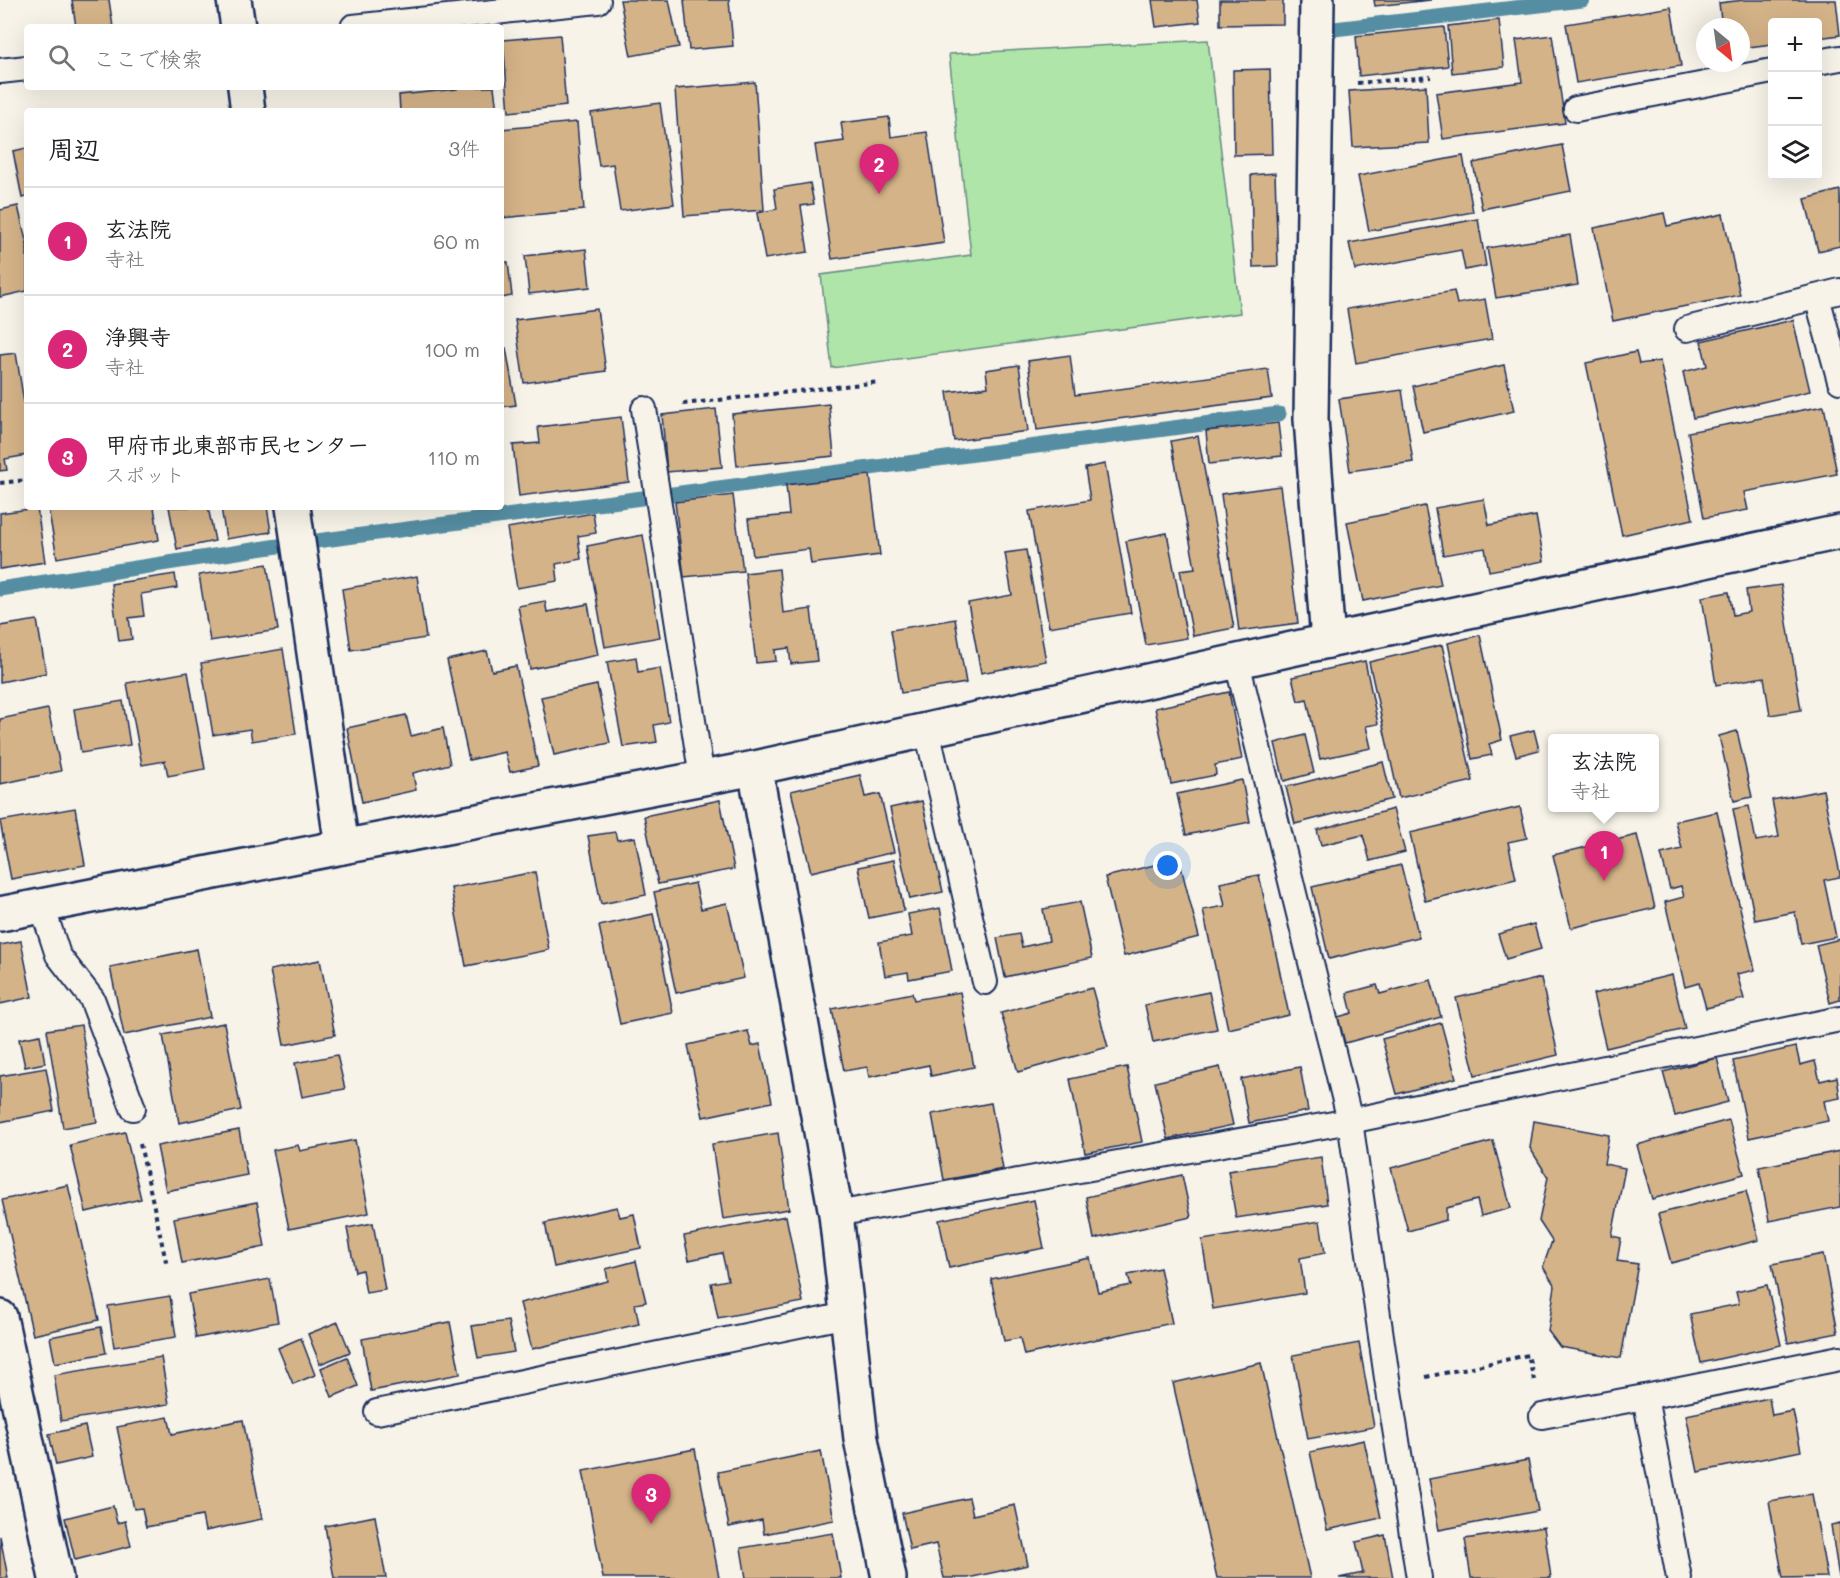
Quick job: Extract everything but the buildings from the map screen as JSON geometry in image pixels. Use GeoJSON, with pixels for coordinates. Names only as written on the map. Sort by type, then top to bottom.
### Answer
{"type":"FeatureCollection","features":[{"type":"Feature","properties":{"kind":"street"},"geometry":{"type":"LineString","coordinates":[[234,0],[238,24]]}},
{"type":"Feature","properties":{"kind":"street"},"geometry":{"type":"LineString","coordinates":[[1317,0],[1311,419],[1328,641]]}},
{"type":"Feature","properties":{"kind":"street"},"geometry":{"type":"LineString","coordinates":[[245,90],[248,108]]}},
{"type":"Feature","properties":{"kind":"street"},"geometry":{"type":"LineString","coordinates":[[293,510],[342,847]]}},
{"type":"Feature","properties":{"kind":"street"},"geometry":{"type":"LineString","coordinates":[[0,914],[755,768],[1328,641],[1840,532]]}},
{"type":"Feature","properties":{"kind":"street"},"geometry":{"type":"LineString","coordinates":[[755,768],[836,1214],[861,1439],[889,1578]]}},
{"type":"Feature","properties":{"kind":"street"},"geometry":{"type":"LineString","coordinates":[[0,1317],[56,1578]]}},
{"type":"Feature","properties":{"kind":"lane"},"geometry":{"type":"LineString","coordinates":[[381,24],[598,1]]}},
{"type":"Feature","properties":{"kind":"lane"},"geometry":{"type":"LineString","coordinates":[[1822,61],[1840,58]]}},
{"type":"Feature","properties":{"kind":"lane"},"geometry":{"type":"LineString","coordinates":[[0,71],[24,68]]}},
{"type":"Feature","properties":{"kind":"lane"},"geometry":{"type":"LineString","coordinates":[[1576,109],[1768,72]]}},
{"type":"Feature","properties":{"kind":"lane"},"geometry":{"type":"LineString","coordinates":[[1687,329],[1829,294],[1840,381]]}},
{"type":"Feature","properties":{"kind":"lane"},"geometry":{"type":"LineString","coordinates":[[644,409],[702,778]]}},
{"type":"Feature","properties":{"kind":"lane"},"geometry":{"type":"LineString","coordinates":[[1237,662],[1350,1121],[1388,1385],[1419,1578]]}},
{"type":"Feature","properties":{"kind":"lane"},"geometry":{"type":"LineString","coordinates":[[927,730],[985,982]]}},
{"type":"Feature","properties":{"kind":"lane"},"geometry":{"type":"LineString","coordinates":[[42,906],[58,955],[92,999],[133,1108]]}},
{"type":"Feature","properties":{"kind":"lane"},"geometry":{"type":"LineString","coordinates":[[836,1214],[1350,1121],[1840,1019]]}},
{"type":"Feature","properties":{"kind":"lane"},"geometry":{"type":"LineString","coordinates":[[377,1412],[847,1315]]}},
{"type":"Feature","properties":{"kind":"lane"},"geometry":{"type":"LineString","coordinates":[[1542,1416],[1840,1358]]}},
{"type":"Feature","properties":{"kind":"lane"},"geometry":{"type":"LineString","coordinates":[[1645,1397],[1679,1578]]}},
{"type":"Feature","properties":{"kind":"path"},"geometry":{"type":"LineString","coordinates":[[1316,86],[1431,77]]}},
{"type":"Feature","properties":{"kind":"path"},"geometry":{"type":"LineString","coordinates":[[644,409],[879,382]]}},
{"type":"Feature","properties":{"kind":"path"},"geometry":{"type":"LineString","coordinates":[[0,483],[24,480]]}},
{"type":"Feature","properties":{"kind":"path"},"geometry":{"type":"LineString","coordinates":[[133,1108],[167,1266]]}},
{"type":"Feature","properties":{"kind":"path"},"geometry":{"type":"LineString","coordinates":[[1388,1385],[1528,1355],[1542,1416]]}},
{"type":"Feature","properties":{"kind":"green space"},"geometry":{"type":"Polygon","coordinates":[[[1208,40],[1240,313],[832,368],[821,275],[971,255],[949,54],[1208,40]]]}},
{"type":"Feature","properties":{"kind":"waterway"},"geometry":{"type":"LineString","coordinates":[[1317,31],[1582,0]]}},
{"type":"Feature","properties":{"kind":"waterway"},"geometry":{"type":"LineString","coordinates":[[0,589],[271,547],[1279,414]]}},
{"type":"Feature","properties":{"kind":"place","name":"浄興寺"},"geometry":{"type":"Point","coordinates":[879,194]}},
{"type":"Feature","properties":{"kind":"place","name":"玄法院"},"geometry":{"type":"Point","coordinates":[1604,881]}},
{"type":"Feature","properties":{"kind":"place","name":"甲府市北東部市民センター"},"geometry":{"type":"Point","coordinates":[651,1524]}}]}
